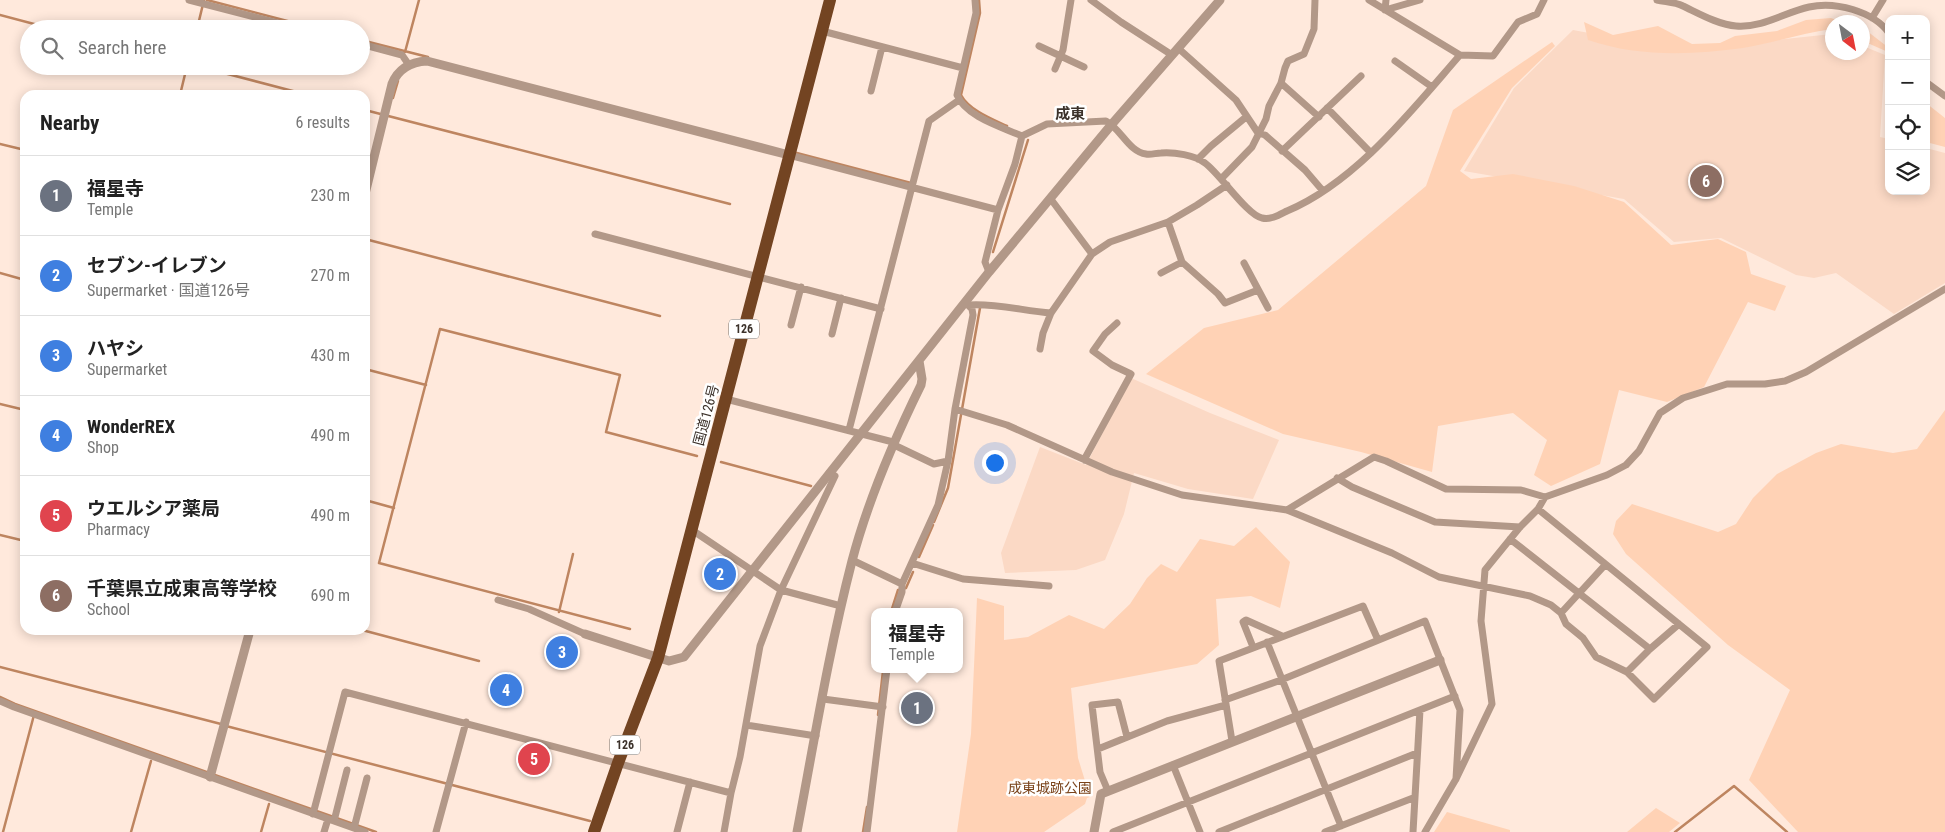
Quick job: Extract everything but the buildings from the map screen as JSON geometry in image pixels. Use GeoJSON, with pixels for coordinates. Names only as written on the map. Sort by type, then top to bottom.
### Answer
{"type":"FeatureCollection","features":[{"type":"Feature","properties":{"kind":"highway","name":"国道126号"},"geometry":{"type":"LineString","coordinates":[[594,832],[658,658],[830,0]]}},
{"type":"Feature","properties":{"kind":"street"},"geometry":{"type":"LineString","coordinates":[[189,0],[266,20]]}},
{"type":"Feature","properties":{"kind":"street"},"geometry":{"type":"LineString","coordinates":[[975,0],[976,13],[957,95],[959,100],[982,119],[1022,136],[1055,122],[1065,124],[1106,121],[1112,124],[1140,152],[1147,155],[1161,152],[1198,159],[1222,178],[1250,212],[1260,218],[1270,219],[1295,208],[1333,186],[1371,153],[1460,54]]}},
{"type":"Feature","properties":{"kind":"street"},"geometry":{"type":"LineString","coordinates":[[1055,69],[1063,50],[1071,0]]}},
{"type":"Feature","properties":{"kind":"street"},"geometry":{"type":"LineString","coordinates":[[1091,0],[1121,22],[1175,52],[1236,100],[1258,133],[1265,135],[1305,170],[1324,191]]}},
{"type":"Feature","properties":{"kind":"street"},"geometry":{"type":"LineString","coordinates":[[498,600],[529,609],[584,634],[658,658],[672,661],[684,657],[861,433],[968,303],[989,272],[1112,124],[1220,0]]}},
{"type":"Feature","properties":{"kind":"street"},"geometry":{"type":"LineString","coordinates":[[1222,178],[1252,148],[1266,119],[1269,106],[1282,83],[1288,61],[1304,54],[1314,29],[1315,0]]}},
{"type":"Feature","properties":{"kind":"street"},"geometry":{"type":"LineString","coordinates":[[1369,0],[1460,54],[1493,56],[1518,22],[1537,14],[1544,0]]}},
{"type":"Feature","properties":{"kind":"street"},"geometry":{"type":"LineString","coordinates":[[1385,10],[1386,0]]}},
{"type":"Feature","properties":{"kind":"street"},"geometry":{"type":"LineString","coordinates":[[1385,10],[1420,0]]}},
{"type":"Feature","properties":{"kind":"street"},"geometry":{"type":"LineString","coordinates":[[1657,0],[1681,5],[1699,15],[1736,26],[1770,22],[1809,7],[1831,6],[1848,9],[1872,18],[1885,29]]}},
{"type":"Feature","properties":{"kind":"street"},"geometry":{"type":"LineString","coordinates":[[1872,18],[1883,0]]}},
{"type":"Feature","properties":{"kind":"street"},"geometry":{"type":"LineString","coordinates":[[822,31],[963,68]]}},
{"type":"Feature","properties":{"kind":"street"},"geometry":{"type":"LineString","coordinates":[[370,46],[402,54],[409,65]]}},
{"type":"Feature","properties":{"kind":"street"},"geometry":{"type":"LineString","coordinates":[[1039,46],[1059,57],[1084,67]]}},
{"type":"Feature","properties":{"kind":"street"},"geometry":{"type":"LineString","coordinates":[[871,91],[882,47]]}},
{"type":"Feature","properties":{"kind":"street"},"geometry":{"type":"LineString","coordinates":[[370,174],[392,84],[398,73],[409,65],[427,61],[998,210]]}},
{"type":"Feature","properties":{"kind":"street"},"geometry":{"type":"LineString","coordinates":[[1395,61],[1432,87]]}},
{"type":"Feature","properties":{"kind":"street"},"geometry":{"type":"LineString","coordinates":[[1282,151],[1361,76]]}},
{"type":"Feature","properties":{"kind":"street"},"geometry":{"type":"LineString","coordinates":[[1282,83],[1319,117]]}},
{"type":"Feature","properties":{"kind":"street"},"geometry":{"type":"LineString","coordinates":[[1930,85],[1945,96]]}},
{"type":"Feature","properties":{"kind":"street"},"geometry":{"type":"LineString","coordinates":[[849,430],[929,121],[959,100]]}},
{"type":"Feature","properties":{"kind":"street"},"geometry":{"type":"LineString","coordinates":[[1327,108],[1371,153]]}},
{"type":"Feature","properties":{"kind":"street"},"geometry":{"type":"LineString","coordinates":[[1198,159],[1246,117]]}},
{"type":"Feature","properties":{"kind":"street"},"geometry":{"type":"LineString","coordinates":[[989,272],[984,262],[998,210],[1015,164],[1022,136]]}},
{"type":"Feature","properties":{"kind":"street"},"geometry":{"type":"LineString","coordinates":[[1040,349],[1043,333],[1051,313],[1092,254],[1110,242],[1168,222],[1227,185]]}},
{"type":"Feature","properties":{"kind":"street"},"geometry":{"type":"LineString","coordinates":[[1050,198],[1092,254]]}},
{"type":"Feature","properties":{"kind":"street"},"geometry":{"type":"LineString","coordinates":[[1168,222],[1182,262],[1218,294],[1225,303],[1258,290]]}},
{"type":"Feature","properties":{"kind":"street"},"geometry":{"type":"LineString","coordinates":[[594,234],[881,309]]}},
{"type":"Feature","properties":{"kind":"street"},"geometry":{"type":"LineString","coordinates":[[1161,273],[1182,262]]}},
{"type":"Feature","properties":{"kind":"street"},"geometry":{"type":"LineString","coordinates":[[1244,263],[1268,308]]}},
{"type":"Feature","properties":{"kind":"street"},"geometry":{"type":"LineString","coordinates":[[790,325],[801,287]]}},
{"type":"Feature","properties":{"kind":"street"},"geometry":{"type":"LineString","coordinates":[[1287,510],[1374,457],[1446,489],[1521,490],[1545,497],[1607,475],[1626,465],[1639,451],[1660,413],[1683,398],[1727,384],[1765,384],[1785,381],[1806,372],[1945,289]]}},
{"type":"Feature","properties":{"kind":"street"},"geometry":{"type":"LineString","coordinates":[[832,334],[841,298]]}},
{"type":"Feature","properties":{"kind":"street"},"geometry":{"type":"LineString","coordinates":[[968,303],[1051,313]]}},
{"type":"Feature","properties":{"kind":"street"},"geometry":{"type":"LineString","coordinates":[[895,608],[902,587],[938,505],[959,410],[973,315],[968,303]]}},
{"type":"Feature","properties":{"kind":"street"},"geometry":{"type":"LineString","coordinates":[[1084,460],[1131,374],[1112,365],[1093,351],[1105,334],[1117,323]]}},
{"type":"Feature","properties":{"kind":"street"},"geometry":{"type":"LineString","coordinates":[[797,832],[841,606],[852,560],[893,443],[921,385],[922,379],[919,362]]}},
{"type":"Feature","properties":{"kind":"street"},"geometry":{"type":"LineString","coordinates":[[726,399],[861,433],[893,443],[934,464],[948,461]]}},
{"type":"Feature","properties":{"kind":"street"},"geometry":{"type":"LineString","coordinates":[[959,410],[1008,425],[1112,472],[1182,495],[1287,510],[1392,552],[1439,577],[1530,596],[1551,605],[1561,613],[1566,624],[1583,638],[1596,658],[1627,672],[1654,699],[1707,646],[1538,509]]}},
{"type":"Feature","properties":{"kind":"street"},"geometry":{"type":"LineString","coordinates":[[724,832],[760,646],[781,590],[835,476],[829,473]]}},
{"type":"Feature","properties":{"kind":"street"},"geometry":{"type":"LineString","coordinates":[[1337,478],[1352,487],[1435,522],[1520,527]]}},
{"type":"Feature","properties":{"kind":"street"},"geometry":{"type":"LineString","coordinates":[[1425,832],[1456,779],[1492,704],[1481,621],[1485,570],[1520,527],[1538,509],[1545,497]]}},
{"type":"Feature","properties":{"kind":"street"},"geometry":{"type":"LineString","coordinates":[[692,530],[781,590],[841,606]]}},
{"type":"Feature","properties":{"kind":"street"},"geometry":{"type":"LineString","coordinates":[[1510,539],[1650,649]]}},
{"type":"Feature","properties":{"kind":"street"},"geometry":{"type":"LineString","coordinates":[[852,560],[902,587]]}},
{"type":"Feature","properties":{"kind":"street"},"geometry":{"type":"LineString","coordinates":[[912,563],[963,579],[1050,586]]}},
{"type":"Feature","properties":{"kind":"street"},"geometry":{"type":"LineString","coordinates":[[1561,613],[1605,564]]}},
{"type":"Feature","properties":{"kind":"street"},"geometry":{"type":"LineString","coordinates":[[1232,741],[1219,661],[1363,606],[1378,640]]}},
{"type":"Feature","properties":{"kind":"street"},"geometry":{"type":"LineString","coordinates":[[1253,647],[1243,622],[1246,620],[1282,636]]}},
{"type":"Feature","properties":{"kind":"street"},"geometry":{"type":"LineString","coordinates":[[1098,749],[1167,721],[1225,702],[1425,621],[1460,710],[1456,779]]}},
{"type":"Feature","properties":{"kind":"street"},"geometry":{"type":"LineString","coordinates":[[1627,672],[1679,624]]}},
{"type":"Feature","properties":{"kind":"street"},"geometry":{"type":"LineString","coordinates":[[210,777],[249,635]]}},
{"type":"Feature","properties":{"kind":"street"},"geometry":{"type":"LineString","coordinates":[[1267,642],[1341,826]]}},
{"type":"Feature","properties":{"kind":"street"},"geometry":{"type":"LineString","coordinates":[[1094,832],[1100,794],[1440,660]]}},
{"type":"Feature","properties":{"kind":"street"},"geometry":{"type":"LineString","coordinates":[[867,832],[880,707],[886,673]]}},
{"type":"Feature","properties":{"kind":"street"},"geometry":{"type":"LineString","coordinates":[[313,814],[345,692],[731,792]]}},
{"type":"Feature","properties":{"kind":"street"},"geometry":{"type":"LineString","coordinates":[[1113,832],[1455,696]]}},
{"type":"Feature","properties":{"kind":"street"},"geometry":{"type":"LineString","coordinates":[[823,699],[880,707]]}},
{"type":"Feature","properties":{"kind":"street"},"geometry":{"type":"LineString","coordinates":[[0,701],[364,832]]}},
{"type":"Feature","properties":{"kind":"street"},"geometry":{"type":"LineString","coordinates":[[1108,791],[1100,772],[1092,706],[1118,702],[1127,737]]}},
{"type":"Feature","properties":{"kind":"street"},"geometry":{"type":"LineString","coordinates":[[1413,832],[1413,798],[1420,710]]}},
{"type":"Feature","properties":{"kind":"street"},"geometry":{"type":"LineString","coordinates":[[436,832],[466,722]]}},
{"type":"Feature","properties":{"kind":"street"},"geometry":{"type":"LineString","coordinates":[[746,725],[816,736]]}},
{"type":"Feature","properties":{"kind":"street"},"geometry":{"type":"LineString","coordinates":[[1219,832],[1417,753]]}},
{"type":"Feature","properties":{"kind":"street"},"geometry":{"type":"LineString","coordinates":[[1173,765],[1200,832]]}},
{"type":"Feature","properties":{"kind":"street"},"geometry":{"type":"LineString","coordinates":[[324,832],[331,820],[347,770]]}},
{"type":"Feature","properties":{"kind":"street"},"geometry":{"type":"LineString","coordinates":[[354,828],[367,778]]}},
{"type":"Feature","properties":{"kind":"street"},"geometry":{"type":"LineString","coordinates":[[677,832],[690,782]]}},
{"type":"Feature","properties":{"kind":"street"},"geometry":{"type":"LineString","coordinates":[[1325,832],[1413,798]]}},
{"type":"Feature","properties":{"kind":"shaded area"},"geometry":{"type":"Polygon","coordinates":[[[1573,30],[1679,50],[1825,35],[1825,60],[1870,60],[1870,49],[1885,55],[1880,137],[1885,138],[1885,195],[1930,195],[1930,149],[1945,153],[1945,283],[1894,314],[1836,273],[1814,278],[1796,275],[1721,238],[1674,242],[1624,199],[1464,171],[1514,88],[1573,30]]]}},
{"type":"Feature","properties":{"kind":"shaded area"},"geometry":{"type":"Polygon","coordinates":[[[1131,378],[1210,413],[1279,440],[1253,499],[1188,489],[1134,473],[1124,514],[1105,560],[1076,570],[1005,573],[1001,553],[1040,447],[1086,465],[1131,378]]]}},
{"type":"Feature","properties":{"kind":"green space"},"geometry":{"type":"Polygon","coordinates":[[[1825,18],[1825,30],[1743,48],[1684,53],[1645,52],[1607,46],[1588,40],[1584,22],[1613,35],[1658,26],[1692,44],[1720,43],[1735,36],[1777,31],[1806,20],[1825,18]]]}},
{"type":"Feature","properties":{"kind":"green space"},"geometry":{"type":"Polygon","coordinates":[[[1870,33],[1885,45],[1885,51],[1870,44],[1870,33]]]}},
{"type":"Feature","properties":{"kind":"green space"},"geometry":{"type":"Polygon","coordinates":[[[1552,42],[1555,46],[1512,88],[1460,171],[1471,179],[1513,174],[1574,186],[1624,202],[1671,245],[1718,239],[1746,252],[1751,274],[1786,286],[1775,311],[1748,302],[1704,387],[1667,402],[1619,390],[1600,464],[1551,486],[1534,475],[1547,440],[1513,413],[1438,426],[1432,472],[1361,452],[1283,434],[1146,374],[1204,328],[1278,310],[1426,186],[1453,110],[1552,42]]]}},
{"type":"Feature","properties":{"kind":"green space"},"geometry":{"type":"Polygon","coordinates":[[[1930,106],[1945,118],[1945,147],[1930,143],[1930,106]]]}},
{"type":"Feature","properties":{"kind":"green space"},"geometry":{"type":"Polygon","coordinates":[[[1945,410],[1945,832],[1798,832],[1749,780],[1790,690],[1728,645],[1626,554],[1613,534],[1616,521],[1632,504],[1718,532],[1736,524],[1753,498],[1777,474],[1816,453],[1841,444],[1893,453],[1917,449],[1945,410]]]}},
{"type":"Feature","properties":{"kind":"green space","name":"成東城跡公園"},"geometry":{"type":"Polygon","coordinates":[[[1256,527],[1290,562],[1280,608],[1251,596],[1216,599],[1219,645],[1197,664],[1071,688],[1078,758],[1090,797],[1087,798],[1085,804],[1044,832],[957,832],[971,734],[977,598],[1004,606],[1004,640],[1028,637],[1069,615],[1104,629],[1130,604],[1147,578],[1161,564],[1177,572],[1200,539],[1234,546],[1256,527]]]}},
{"type":"Feature","properties":{"kind":"green space"},"geometry":{"type":"Polygon","coordinates":[[[1656,808],[1680,823],[1669,832],[1627,832],[1656,808]]]}},
{"type":"Feature","properties":{"kind":"green space"},"geometry":{"type":"Polygon","coordinates":[[[1447,812],[1510,830],[1510,832],[1434,832],[1447,812]]]}},
{"type":"Feature","properties":{"kind":"waterway"},"geometry":{"type":"LineString","coordinates":[[199,20],[204,0]]}},
{"type":"Feature","properties":{"kind":"waterway"},"geometry":{"type":"LineString","coordinates":[[207,0],[284,20]]}},
{"type":"Feature","properties":{"kind":"waterway"},"geometry":{"type":"LineString","coordinates":[[405,52],[419,0]]}},
{"type":"Feature","properties":{"kind":"waterway"},"geometry":{"type":"LineString","coordinates":[[979,0],[980,13],[961,95],[975,110],[1007,126]]}},
{"type":"Feature","properties":{"kind":"waterway"},"geometry":{"type":"LineString","coordinates":[[0,15],[20,20]]}},
{"type":"Feature","properties":{"kind":"waterway"},"geometry":{"type":"LineString","coordinates":[[370,42],[428,57]]}},
{"type":"Feature","properties":{"kind":"waterway"},"geometry":{"type":"LineString","coordinates":[[181,90],[185,75]]}},
{"type":"Feature","properties":{"kind":"waterway"},"geometry":{"type":"LineString","coordinates":[[231,75],[289,90]]}},
{"type":"Feature","properties":{"kind":"waterway"},"geometry":{"type":"LineString","coordinates":[[393,98],[398,81]]}},
{"type":"Feature","properties":{"kind":"waterway"},"geometry":{"type":"LineString","coordinates":[[370,111],[730,204]]}},
{"type":"Feature","properties":{"kind":"waterway"},"geometry":{"type":"LineString","coordinates":[[993,252],[1028,140]]}},
{"type":"Feature","properties":{"kind":"waterway"},"geometry":{"type":"LineString","coordinates":[[0,144],[20,149]]}},
{"type":"Feature","properties":{"kind":"waterway"},"geometry":{"type":"LineString","coordinates":[[793,152],[911,183]]}},
{"type":"Feature","properties":{"kind":"waterway"},"geometry":{"type":"LineString","coordinates":[[370,240],[660,316]]}},
{"type":"Feature","properties":{"kind":"waterway"},"geometry":{"type":"LineString","coordinates":[[0,273],[20,279]]}},
{"type":"Feature","properties":{"kind":"waterway"},"geometry":{"type":"LineString","coordinates":[[934,522],[948,488],[980,308]]}},
{"type":"Feature","properties":{"kind":"waterway"},"geometry":{"type":"LineString","coordinates":[[630,629],[379,563],[440,329],[620,375],[606,432],[697,456]]}},
{"type":"Feature","properties":{"kind":"waterway"},"geometry":{"type":"LineString","coordinates":[[370,370],[426,385]]}},
{"type":"Feature","properties":{"kind":"waterway"},"geometry":{"type":"LineString","coordinates":[[0,404],[20,409]]}},
{"type":"Feature","properties":{"kind":"waterway"},"geometry":{"type":"LineString","coordinates":[[721,462],[811,486]]}},
{"type":"Feature","properties":{"kind":"waterway"},"geometry":{"type":"LineString","coordinates":[[370,501],[394,508]]}},
{"type":"Feature","properties":{"kind":"waterway"},"geometry":{"type":"LineString","coordinates":[[919,557],[933,525]]}},
{"type":"Feature","properties":{"kind":"waterway"},"geometry":{"type":"LineString","coordinates":[[0,535],[20,540]]}},
{"type":"Feature","properties":{"kind":"waterway"},"geometry":{"type":"LineString","coordinates":[[559,612],[573,554]]}},
{"type":"Feature","properties":{"kind":"waterway"},"geometry":{"type":"LineString","coordinates":[[892,608],[898,590],[906,588],[913,572]]}},
{"type":"Feature","properties":{"kind":"waterway"},"geometry":{"type":"LineString","coordinates":[[370,632],[479,661]]}},
{"type":"Feature","properties":{"kind":"waterway"},"geometry":{"type":"LineString","coordinates":[[0,667],[221,724]]}},
{"type":"Feature","properties":{"kind":"waterway"},"geometry":{"type":"LineString","coordinates":[[878,715],[883,673]]}},
{"type":"Feature","properties":{"kind":"waterway"},"geometry":{"type":"LineString","coordinates":[[0,697],[15,704],[376,832]]}},
{"type":"Feature","properties":{"kind":"waterway"},"geometry":{"type":"LineString","coordinates":[[3,832],[34,715]]}},
{"type":"Feature","properties":{"kind":"waterway"},"geometry":{"type":"LineString","coordinates":[[226,726],[590,821]]}},
{"type":"Feature","properties":{"kind":"waterway"},"geometry":{"type":"LineString","coordinates":[[131,832],[151,761]]}},
{"type":"Feature","properties":{"kind":"waterway"},"geometry":{"type":"LineString","coordinates":[[1675,832],[1734,786],[1787,832]]}},
{"type":"Feature","properties":{"kind":"waterway"},"geometry":{"type":"LineString","coordinates":[[261,832],[269,804]]}},
{"type":"Feature","properties":{"kind":"waterway"},"geometry":{"type":"LineString","coordinates":[[863,832],[867,807]]}},
{"type":"Feature","properties":{"kind":"place","name":"千葉県立成東高等学校"},"geometry":{"type":"Point","coordinates":[1706,181]}},
{"type":"Feature","properties":{"kind":"place","name":"セブン-イレブン"},"geometry":{"type":"Point","coordinates":[720,574]}},
{"type":"Feature","properties":{"kind":"place","name":"ハヤシ"},"geometry":{"type":"Point","coordinates":[562,652]}},
{"type":"Feature","properties":{"kind":"place","name":"WonderREX"},"geometry":{"type":"Point","coordinates":[506,690]}},
{"type":"Feature","properties":{"kind":"place","name":"福星寺"},"geometry":{"type":"Point","coordinates":[917,708]}},
{"type":"Feature","properties":{"kind":"place","name":"ウエルシア薬局"},"geometry":{"type":"Point","coordinates":[534,759]}},
{"type":"Feature","properties":{"kind":"district","name":"成東"},"geometry":{"type":"Point","coordinates":[1070,114]}}]}
